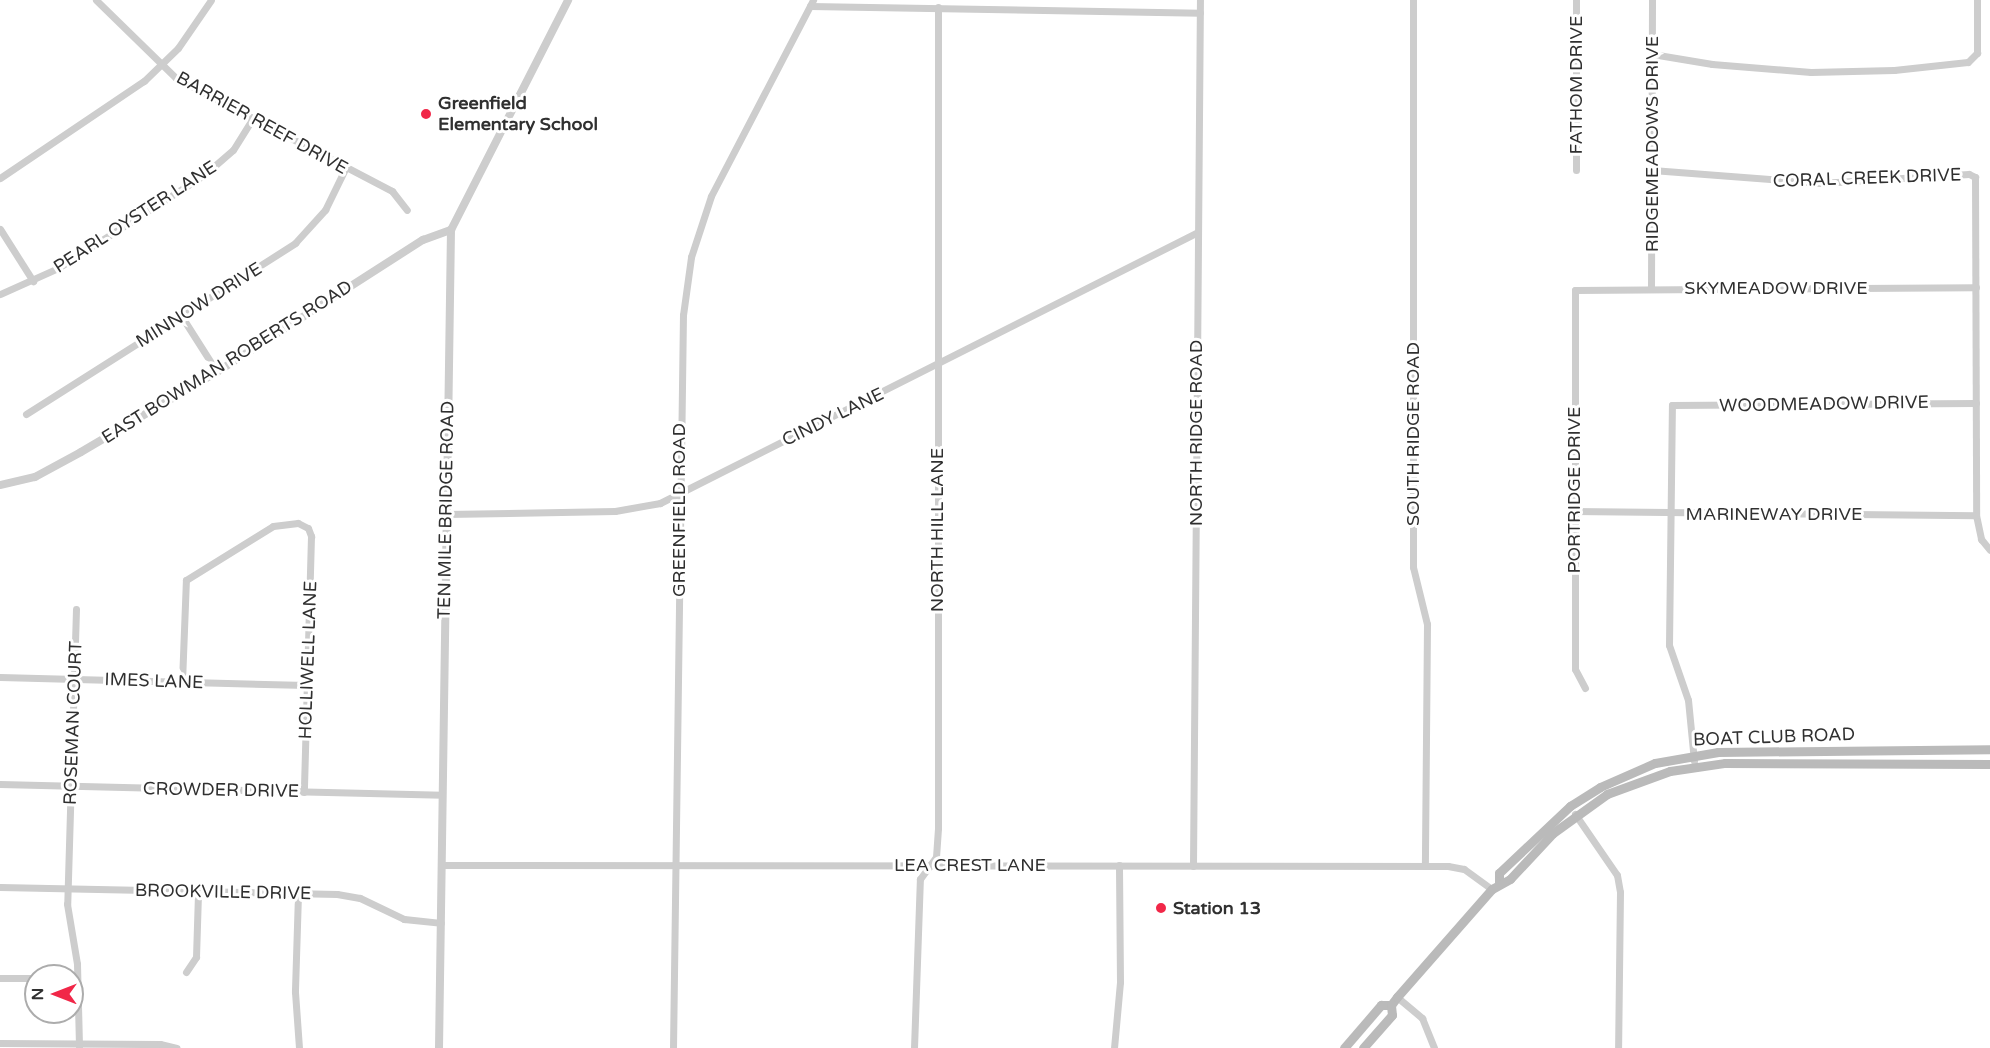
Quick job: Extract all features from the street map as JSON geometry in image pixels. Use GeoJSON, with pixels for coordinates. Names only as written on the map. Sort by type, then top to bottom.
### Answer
{"type":"FeatureCollection","features":[{"type":"Feature","properties":{"kind":"main road","name":"BOAT CLUB ROAD"},"geometry":{"type":"LineString","coordinates":[[1495,886],[1499,873],[1570,806],[1625,775],[1693,755],[1990,749]]}},
{"type":"Feature","properties":{"kind":"main road","name":"BOAT CLUB ROAD"},"geometry":{"type":"LineString","coordinates":[[1344,1048],[1381,1005],[1394,1001],[1495,886],[1510,879],[1575,814],[1606,794],[1670,771],[1695,766],[1990,764]]}},
{"type":"Feature","properties":{"kind":"main road","name":"BOAT CLUB ROAD"},"geometry":{"type":"LineString","coordinates":[[1363,1048],[1392,1015],[1394,1001]]}},
{"type":"Feature","properties":{"kind":"street","name":"BARRIER REEF DRIVE"},"geometry":{"type":"LineString","coordinates":[[96,0],[162,65],[194,89],[399,196],[407,210]]}},
{"type":"Feature","properties":{"kind":"street"},"geometry":{"type":"LineString","coordinates":[[0,178],[111,107],[162,65],[210,0]]}},
{"type":"Feature","properties":{"kind":"street","name":"TEN MILE BRIDGE ROAD"},"geometry":{"type":"LineString","coordinates":[[439,1048],[451,230],[568,0]]}},
{"type":"Feature","properties":{"kind":"street","name":"NORTH RIDGE ROAD"},"geometry":{"type":"LineString","coordinates":[[1193,866],[1200,0]]}},
{"type":"Feature","properties":{"kind":"street","name":"SOUTH RIDGE ROAD"},"geometry":{"type":"LineString","coordinates":[[1413,0],[1413,567],[1427,624],[1425,866]]}},
{"type":"Feature","properties":{"kind":"street","name":"FATHOM DRIVE"},"geometry":{"type":"LineString","coordinates":[[1576,0],[1576,170]]}},
{"type":"Feature","properties":{"kind":"street","name":"RIDGEMEADOWS DRIVE"},"geometry":{"type":"LineString","coordinates":[[1651,289],[1652,0]]}},
{"type":"Feature","properties":{"kind":"street"},"geometry":{"type":"LineString","coordinates":[[1652,54],[1712,64],[1811,72],[1894,70],[1974,60],[1977,0]]}},
{"type":"Feature","properties":{"kind":"street"},"geometry":{"type":"LineString","coordinates":[[811,3],[1200,13]]}},
{"type":"Feature","properties":{"kind":"street","name":"GREENFIELD ROAD"},"geometry":{"type":"LineString","coordinates":[[673,1048],[682,326],[691,257],[711,196],[811,3]]}},
{"type":"Feature","properties":{"kind":"street","name":"NORTH HILL LANE"},"geometry":{"type":"LineString","coordinates":[[914,1048],[920,879],[936,857],[938,828],[938,7]]}},
{"type":"Feature","properties":{"kind":"street","name":"PEARL OYSTER LANE"},"geometry":{"type":"LineString","coordinates":[[0,294],[33,281],[213,168],[233,150],[252,119]]}},
{"type":"Feature","properties":{"kind":"street","name":"MINNOW DRIVE"},"geometry":{"type":"LineString","coordinates":[[26,414],[182,317],[306,234],[325,210],[345,169]]}},
{"type":"Feature","properties":{"kind":"street","name":"CORAL CREEK DRIVE"},"geometry":{"type":"LineString","coordinates":[[1652,170],[1820,183],[1974,176],[1976,287]]}},
{"type":"Feature","properties":{"kind":"street"},"geometry":{"type":"LineString","coordinates":[[0,229],[33,281]]}},
{"type":"Feature","properties":{"kind":"street","name":"EAST BOWMAN ROBERTS ROAD"},"geometry":{"type":"LineString","coordinates":[[0,486],[35,477],[217,372],[423,240],[451,230]]}},
{"type":"Feature","properties":{"kind":"street","name":"CINDY LANE"},"geometry":{"type":"LineString","coordinates":[[446,514],[615,511],[660,503],[1198,232]]}},
{"type":"Feature","properties":{"kind":"street"},"geometry":{"type":"LineString","coordinates":[[1976,287],[1976,515],[1981,539],[1990,550]]}},
{"type":"Feature","properties":{"kind":"street","name":"SKYMEADOW DRIVE"},"geometry":{"type":"LineString","coordinates":[[1575,290],[1976,287]]}},
{"type":"Feature","properties":{"kind":"street","name":"PORTRIDGE DRIVE"},"geometry":{"type":"LineString","coordinates":[[1575,290],[1573,511],[1575,669],[1585,688]]}},
{"type":"Feature","properties":{"kind":"street"},"geometry":{"type":"LineString","coordinates":[[182,317],[217,372]]}},
{"type":"Feature","properties":{"kind":"street","name":"WOODMEADOW DRIVE"},"geometry":{"type":"LineString","coordinates":[[1670,513],[1672,405],[1976,403]]}},
{"type":"Feature","properties":{"kind":"street","name":"MARINEWAY DRIVE"},"geometry":{"type":"LineString","coordinates":[[1573,511],[1976,515]]}},
{"type":"Feature","properties":{"kind":"street"},"geometry":{"type":"LineString","coordinates":[[1670,513],[1669,645],[1688,700],[1695,766]]}},
{"type":"Feature","properties":{"kind":"street","name":"HOLLIWELL LANE"},"geometry":{"type":"LineString","coordinates":[[182,682],[186,580],[267,528],[298,523],[308,528],[311,536],[304,792]]}},
{"type":"Feature","properties":{"kind":"street","name":"ROSEMAN COURT"},"geometry":{"type":"LineString","coordinates":[[73,964],[67,889],[76,609]]}},
{"type":"Feature","properties":{"kind":"street","name":"IMES LANE"},"geometry":{"type":"LineString","coordinates":[[0,677],[307,685]]}},
{"type":"Feature","properties":{"kind":"street","name":"CROWDER DRIVE"},"geometry":{"type":"LineString","coordinates":[[0,784],[442,795]]}},
{"type":"Feature","properties":{"kind":"street"},"geometry":{"type":"LineString","coordinates":[[1575,814],[1617,875],[1620,892],[1618,1048]]}},
{"type":"Feature","properties":{"kind":"street","name":"LEA CREST LANE"},"geometry":{"type":"LineString","coordinates":[[442,865],[1425,866],[1464,868],[1495,886]]}},
{"type":"Feature","properties":{"kind":"street"},"geometry":{"type":"LineString","coordinates":[[1114,1048],[1120,982],[1119,865]]}},
{"type":"Feature","properties":{"kind":"street","name":"BROOKVILLE DRIVE"},"geometry":{"type":"LineString","coordinates":[[0,887],[350,896],[404,919],[441,923]]}},
{"type":"Feature","properties":{"kind":"street"},"geometry":{"type":"LineString","coordinates":[[186,972],[196,957],[198,892]]}},
{"type":"Feature","properties":{"kind":"street"},"geometry":{"type":"LineString","coordinates":[[298,894],[295,992],[299,1048]]}},
{"type":"Feature","properties":{"kind":"street"},"geometry":{"type":"LineString","coordinates":[[0,978],[24,978]]}},
{"type":"Feature","properties":{"kind":"street"},"geometry":{"type":"LineString","coordinates":[[1394,1001],[1422,1018],[1434,1048]]}},
{"type":"Feature","properties":{"kind":"street","name":"ROSEMAN COURT"},"geometry":{"type":"LineString","coordinates":[[78,1024],[79,1046]]}},
{"type":"Feature","properties":{"kind":"street"},"geometry":{"type":"LineString","coordinates":[[0,1043],[79,1046],[160,1044],[177,1048]]}},
{"type":"Feature","properties":{"kind":"place","name":"Greenfield Elementary School"},"geometry":{"type":"Point","coordinates":[426,114]}},
{"type":"Feature","properties":{"kind":"place","name":"Station 13"},"geometry":{"type":"Point","coordinates":[1161,908]}}]}
